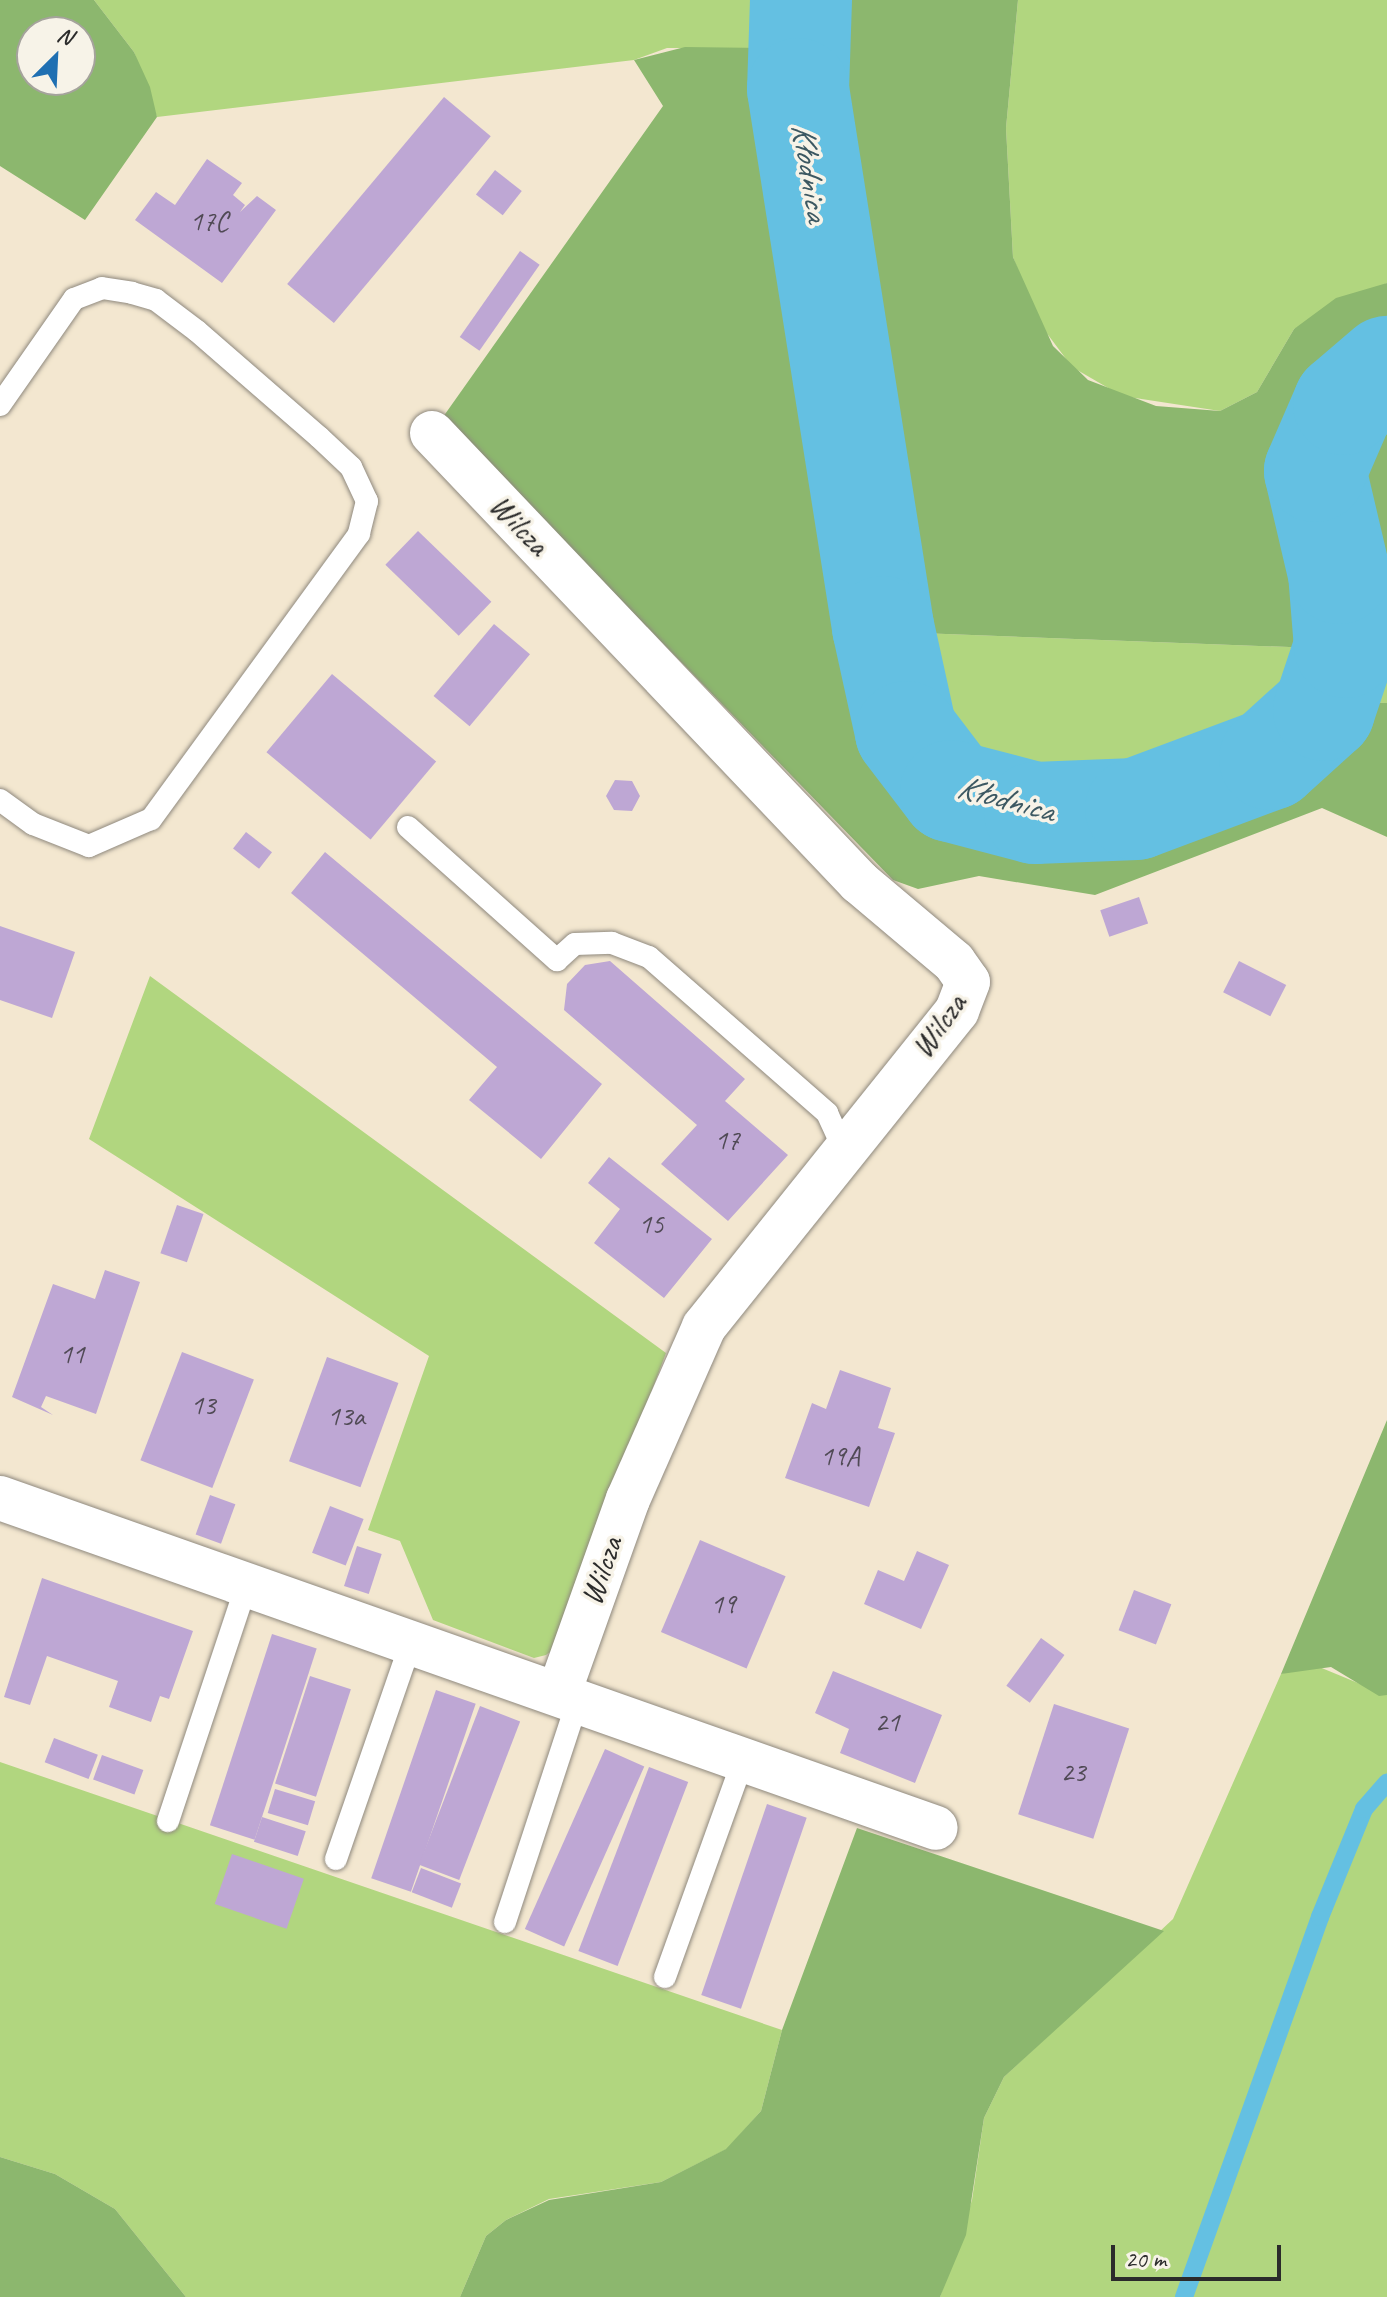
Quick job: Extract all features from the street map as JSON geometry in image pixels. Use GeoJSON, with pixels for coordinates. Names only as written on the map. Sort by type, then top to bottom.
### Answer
{"type":"FeatureCollection","features":[{"type":"Feature","properties":{"kind":"street","name":"Wilcza"},"geometry":{"type":"LineString","coordinates":[[432,433],[859,882],[963,972],[966,996],[704,1327],[677,1375],[570,1693]]}},
{"type":"Feature","properties":{"kind":"street"},"geometry":{"type":"LineString","coordinates":[[0,1498],[570,1693],[936,1828]]}},
{"type":"Feature","properties":{"kind":"lane"},"geometry":{"type":"LineString","coordinates":[[0,405],[74,299],[102,288],[132,293],[197,331],[319,437],[351,467],[367,501],[359,534],[151,819],[89,846],[33,824],[0,800]]}},
{"type":"Feature","properties":{"kind":"lane"},"geometry":{"type":"LineString","coordinates":[[408,827],[557,960],[575,944],[612,943],[649,957],[827,1113],[844,1150]]}},
{"type":"Feature","properties":{"kind":"lane"},"geometry":{"type":"LineString","coordinates":[[168,1821],[247,1583]]}},
{"type":"Feature","properties":{"kind":"lane"},"geometry":{"type":"LineString","coordinates":[[336,1859],[412,1640]]}},
{"type":"Feature","properties":{"kind":"lane"},"geometry":{"type":"LineString","coordinates":[[505,1922],[570,1693]]}},
{"type":"Feature","properties":{"kind":"lane"},"geometry":{"type":"LineString","coordinates":[[665,1977],[744,1758]]}},
{"type":"Feature","properties":{"kind":"green space"},"geometry":{"type":"Polygon","coordinates":[[[0,0],[94,0],[134,52],[150,87],[157,117],[85,220],[0,166],[0,0]]]}},
{"type":"Feature","properties":{"kind":"green space"},"geometry":{"type":"Polygon","coordinates":[[[94,0],[775,0],[765,48],[667,48],[634,60],[157,117],[134,52],[94,0]]]}},
{"type":"Feature","properties":{"kind":"green space"},"geometry":{"type":"Polygon","coordinates":[[[817,0],[1018,0],[1006,128],[1013,257],[1053,346],[1088,380],[1156,406],[1220,411],[1257,392],[1294,329],[1336,298],[1387,283],[1387,363],[1341,401],[1310,473],[1335,573],[1341,649],[893,632],[810,43],[817,0]]]}},
{"type":"Feature","properties":{"kind":"green space"},"geometry":{"type":"Polygon","coordinates":[[[1018,0],[1387,0],[1387,283],[1294,329],[1257,392],[1220,411],[1122,396],[1072,367],[1037,320],[1013,257],[1006,128],[1018,0]]]}},
{"type":"Feature","properties":{"kind":"green space"},"geometry":{"type":"Polygon","coordinates":[[[685,47],[765,48],[781,74],[877,629],[901,734],[921,767],[949,795],[1037,818],[1086,821],[1138,812],[1272,761],[1332,701],[1387,703],[1387,837],[1322,808],[1095,895],[979,876],[918,889],[893,880],[443,417],[663,106],[634,60],[685,47]]]}},
{"type":"Feature","properties":{"kind":"green space"},"geometry":{"type":"Polygon","coordinates":[[[1387,373],[1387,652],[1350,650],[1346,572],[1319,470],[1347,407],[1387,373]]]}},
{"type":"Feature","properties":{"kind":"green space"},"geometry":{"type":"Polygon","coordinates":[[[893,632],[1341,649],[1320,707],[1268,756],[1134,806],[1084,813],[954,787],[912,730],[893,632]]]}},
{"type":"Feature","properties":{"kind":"green space"},"geometry":{"type":"Polygon","coordinates":[[[1350,650],[1387,652],[1387,703],[1332,701],[1350,650]]]}},
{"type":"Feature","properties":{"kind":"green space"},"geometry":{"type":"Polygon","coordinates":[[[150,976],[666,1353],[555,1648],[546,1655],[534,1658],[433,1620],[400,1541],[368,1530],[429,1356],[89,1139],[150,976]]]}},
{"type":"Feature","properties":{"kind":"green space"},"geometry":{"type":"Polygon","coordinates":[[[1387,1420],[1387,1695],[1379,1696],[1331,1667],[1281,1674],[1387,1420]]]}},
{"type":"Feature","properties":{"kind":"green space"},"geometry":{"type":"Polygon","coordinates":[[[1312,1664],[1387,1695],[1387,2297],[940,2297],[972,2200],[984,2118],[1004,2077],[1173,1919],[1281,1674],[1312,1664]]]}},
{"type":"Feature","properties":{"kind":"green space"},"geometry":{"type":"Polygon","coordinates":[[[0,1762],[782,2030],[761,2111],[727,2149],[661,2182],[549,2199],[506,2220],[486,2236],[460,2297],[186,2297],[115,2209],[55,2174],[0,2157],[0,1762]]]}},
{"type":"Feature","properties":{"kind":"green space"},"geometry":{"type":"Polygon","coordinates":[[[857,1828],[1164,1931],[1004,2077],[984,2118],[966,2235],[940,2297],[460,2297],[486,2236],[506,2220],[549,2200],[661,2182],[726,2149],[761,2111],[782,2030],[857,1828]]]}},
{"type":"Feature","properties":{"kind":"green space"},"geometry":{"type":"Polygon","coordinates":[[[0,2157],[55,2174],[115,2209],[186,2297],[0,2297],[0,2157]]]}},
{"type":"Feature","properties":{"kind":"building"},"geometry":{"type":"Polygon","coordinates":[[[444,97],[491,136],[334,323],[287,284],[444,97]]]}},
{"type":"Feature","properties":{"kind":"building"},"geometry":{"type":"Polygon","coordinates":[[[207,159],[242,183],[233,195],[245,205],[240,212],[257,196],[276,210],[222,283],[135,220],[156,192],[175,205],[207,159]]]}},
{"type":"Feature","properties":{"kind":"building"},"geometry":{"type":"Polygon","coordinates":[[[495,170],[522,191],[503,215],[476,194],[495,170]]]}},
{"type":"Feature","properties":{"kind":"building"},"geometry":{"type":"Polygon","coordinates":[[[520,251],[540,265],[479,351],[460,337],[520,251]]]}},
{"type":"Feature","properties":{"kind":"building"},"geometry":{"type":"Polygon","coordinates":[[[418,531],[491,602],[459,636],[385,565],[418,531]]]}},
{"type":"Feature","properties":{"kind":"building"},"geometry":{"type":"Polygon","coordinates":[[[494,624],[530,654],[470,726],[434,696],[494,624]]]}},
{"type":"Feature","properties":{"kind":"building"},"geometry":{"type":"Polygon","coordinates":[[[332,674],[436,761],[371,840],[266,752],[332,674]]]}},
{"type":"Feature","properties":{"kind":"building"},"geometry":{"type":"Polygon","coordinates":[[[615,780],[632,781],[640,796],[632,811],[614,810],[606,796],[615,780]]]}},
{"type":"Feature","properties":{"kind":"building"},"geometry":{"type":"Polygon","coordinates":[[[246,832],[272,852],[259,869],[233,849],[246,832]]]}},
{"type":"Feature","properties":{"kind":"building"},"geometry":{"type":"Polygon","coordinates":[[[325,852],[602,1084],[541,1159],[469,1100],[497,1067],[291,893],[325,852]]]}},
{"type":"Feature","properties":{"kind":"building"},"geometry":{"type":"Polygon","coordinates":[[[1139,897],[1148,923],[1109,937],[1100,910],[1139,897]]]}},
{"type":"Feature","properties":{"kind":"building"},"geometry":{"type":"Polygon","coordinates":[[[0,926],[75,952],[52,1018],[0,1000],[0,926]]]}},
{"type":"Feature","properties":{"kind":"building"},"geometry":{"type":"Polygon","coordinates":[[[610,961],[745,1079],[725,1101],[788,1155],[728,1221],[661,1164],[697,1125],[564,1010],[567,984],[585,965],[610,961]]]}},
{"type":"Feature","properties":{"kind":"building"},"geometry":{"type":"Polygon","coordinates":[[[1239,961],[1286,985],[1270,1016],[1223,992],[1239,961]]]}},
{"type":"Feature","properties":{"kind":"building"},"geometry":{"type":"Polygon","coordinates":[[[609,1157],[712,1239],[664,1298],[594,1243],[620,1209],[588,1183],[609,1157]]]}},
{"type":"Feature","properties":{"kind":"building"},"geometry":{"type":"Polygon","coordinates":[[[177,1205],[203,1214],[187,1262],[160,1253],[177,1205]]]}},
{"type":"Feature","properties":{"kind":"building"},"geometry":{"type":"Polygon","coordinates":[[[105,1270],[140,1282],[96,1414],[46,1396],[41,1407],[53,1415],[12,1397],[53,1284],[95,1299],[105,1270]]]}},
{"type":"Feature","properties":{"kind":"building"},"geometry":{"type":"Polygon","coordinates":[[[182,1352],[254,1380],[212,1488],[140,1460],[182,1352]]]}},
{"type":"Feature","properties":{"kind":"building"},"geometry":{"type":"Polygon","coordinates":[[[327,1357],[398,1383],[360,1487],[289,1461],[327,1357]]]}},
{"type":"Feature","properties":{"kind":"building"},"geometry":{"type":"Polygon","coordinates":[[[840,1370],[891,1388],[878,1428],[895,1433],[869,1507],[785,1478],[812,1403],[826,1409],[840,1370]]]}},
{"type":"Feature","properties":{"kind":"building"},"geometry":{"type":"Polygon","coordinates":[[[210,1495],[235,1504],[221,1544],[196,1534],[210,1495]]]}},
{"type":"Feature","properties":{"kind":"building"},"geometry":{"type":"Polygon","coordinates":[[[330,1506],[364,1519],[346,1566],[312,1553],[330,1506]]]}},
{"type":"Feature","properties":{"kind":"building"},"geometry":{"type":"Polygon","coordinates":[[[700,1540],[786,1576],[747,1668],[661,1632],[700,1540]]]}},
{"type":"Feature","properties":{"kind":"building"},"geometry":{"type":"Polygon","coordinates":[[[357,1546],[382,1554],[369,1594],[344,1586],[357,1546]]]}},
{"type":"Feature","properties":{"kind":"building"},"geometry":{"type":"Polygon","coordinates":[[[917,1551],[949,1565],[921,1629],[864,1604],[878,1570],[904,1581],[917,1551]]]}},
{"type":"Feature","properties":{"kind":"building"},"geometry":{"type":"Polygon","coordinates":[[[42,1578],[193,1631],[169,1699],[160,1696],[151,1722],[109,1707],[118,1681],[47,1656],[30,1705],[4,1697],[42,1578]]]}},
{"type":"Feature","properties":{"kind":"building"},"geometry":{"type":"Polygon","coordinates":[[[1134,1590],[1171,1604],[1156,1644],[1119,1630],[1134,1590]]]}},
{"type":"Feature","properties":{"kind":"building"},"geometry":{"type":"Polygon","coordinates":[[[272,1634],[317,1649],[255,1840],[210,1825],[272,1634]]]}},
{"type":"Feature","properties":{"kind":"building"},"geometry":{"type":"Polygon","coordinates":[[[1041,1638],[1064,1655],[1030,1703],[1006,1686],[1041,1638]]]}},
{"type":"Feature","properties":{"kind":"building"},"geometry":{"type":"Polygon","coordinates":[[[833,1671],[942,1715],[915,1783],[840,1753],[849,1729],[815,1713],[833,1671]]]}},
{"type":"Feature","properties":{"kind":"building"},"geometry":{"type":"Polygon","coordinates":[[[310,1676],[351,1689],[316,1797],[275,1783],[310,1676]]]}},
{"type":"Feature","properties":{"kind":"building"},"geometry":{"type":"Polygon","coordinates":[[[436,1690],[476,1704],[411,1892],[371,1878],[436,1690]]]}},
{"type":"Feature","properties":{"kind":"building"},"geometry":{"type":"Polygon","coordinates":[[[1054,1704],[1129,1728],[1093,1839],[1018,1814],[1054,1704]]]}},
{"type":"Feature","properties":{"kind":"building"},"geometry":{"type":"Polygon","coordinates":[[[480,1706],[520,1721],[459,1880],[419,1865],[480,1706]]]}},
{"type":"Feature","properties":{"kind":"building"},"geometry":{"type":"Polygon","coordinates":[[[54,1738],[98,1755],[89,1779],[45,1762],[54,1738]]]}},
{"type":"Feature","properties":{"kind":"building"},"geometry":{"type":"Polygon","coordinates":[[[605,1749],[644,1766],[564,1946],[525,1929],[605,1749]]]}},
{"type":"Feature","properties":{"kind":"building"},"geometry":{"type":"Polygon","coordinates":[[[102,1755],[143,1770],[134,1794],[93,1779],[102,1755]]]}},
{"type":"Feature","properties":{"kind":"building"},"geometry":{"type":"Polygon","coordinates":[[[649,1767],[688,1782],[618,1966],[578,1951],[649,1767]]]}},
{"type":"Feature","properties":{"kind":"building"},"geometry":{"type":"Polygon","coordinates":[[[275,1789],[315,1801],[308,1825],[268,1813],[275,1789]]]}},
{"type":"Feature","properties":{"kind":"building"},"geometry":{"type":"Polygon","coordinates":[[[767,1804],[807,1818],[741,2009],[701,1995],[767,1804]]]}},
{"type":"Feature","properties":{"kind":"building"},"geometry":{"type":"Polygon","coordinates":[[[262,1817],[306,1831],[298,1856],[254,1842],[262,1817]]]}},
{"type":"Feature","properties":{"kind":"building"},"geometry":{"type":"Polygon","coordinates":[[[232,1854],[304,1879],[287,1929],[215,1904],[232,1854]]]}},
{"type":"Feature","properties":{"kind":"building"},"geometry":{"type":"Polygon","coordinates":[[[421,1868],[461,1883],[452,1908],[412,1892],[421,1868]]]}},
{"type":"Feature","properties":{"kind":"waterway","name":"Kłodnica"},"geometry":{"type":"LineString","coordinates":[[801,0],[798,89],[883,627],[906,732],[951,791],[1035,813],[1136,809],[1270,759],[1324,710],[1345,647],[1339,573],[1315,471],[1344,404],[1387,367]]}},
{"type":"Feature","properties":{"kind":"waterway"},"geometry":{"type":"LineString","coordinates":[[1184,2297],[1320,1917],[1364,1809],[1387,1783]]}}]}
